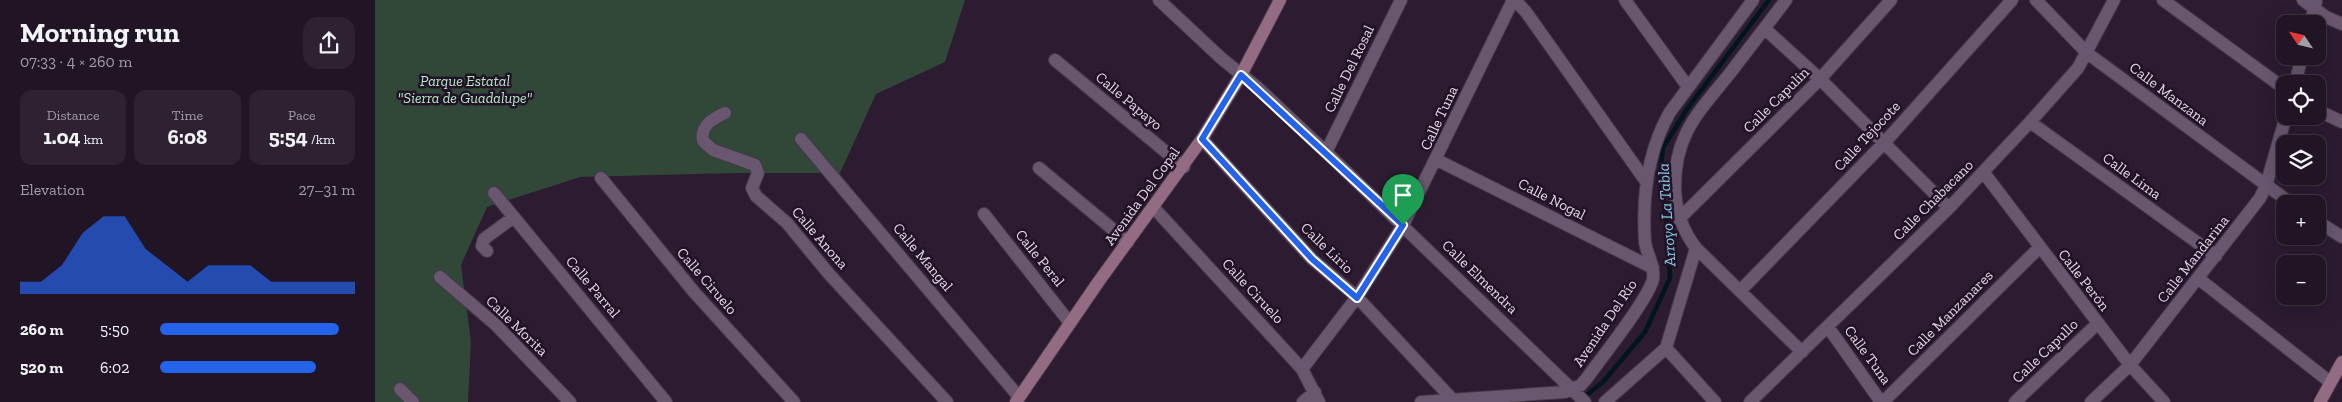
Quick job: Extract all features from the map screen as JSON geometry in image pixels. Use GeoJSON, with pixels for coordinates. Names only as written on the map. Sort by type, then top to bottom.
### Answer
{"type":"FeatureCollection","features":[{"type":"Feature","properties":{"kind":"street","name":"Calle Elmendra"},"geometry":{"type":"LineString","coordinates":[[1159,0],[1326,152],[1585,402]]}},
{"type":"Feature","properties":{"kind":"street","name":"Avenida Del Copal"},"geometry":{"type":"LineString","coordinates":[[1018,400],[1070,323],[1202,139],[1241,75],[1280,0]]}},
{"type":"Feature","properties":{"kind":"street","name":"Calle Del Rosal"},"geometry":{"type":"LineString","coordinates":[[1326,152],[1401,0]]}},
{"type":"Feature","properties":{"kind":"street","name":"Calle Tuna"},"geometry":{"type":"LineString","coordinates":[[1303,369],[1357,298],[1403,225],[1437,160],[1514,0],[1526,12],[1645,180]]}},
{"type":"Feature","properties":{"kind":"street"},"geometry":{"type":"LineString","coordinates":[[1625,0],[1689,87]]}},
{"type":"Feature","properties":{"kind":"street","name":"Avenida Del Río"},"geometry":{"type":"LineString","coordinates":[[1421,402],[1553,394],[1573,390],[1587,378],[1645,296],[1653,278],[1653,268],[1645,243],[1645,180],[1652,151],[1661,128],[1753,0]]}},
{"type":"Feature","properties":{"kind":"street"},"geometry":{"type":"LineString","coordinates":[[1786,0],[1696,115],[1684,136],[1677,154],[1675,173],[1679,219],[1686,236],[1802,352]]}},
{"type":"Feature","properties":{"kind":"street","name":"Calle Capulín"},"geometry":{"type":"LineString","coordinates":[[1679,219],[1820,79],[1891,0]]}},
{"type":"Feature","properties":{"kind":"street","name":"Calle Tejocote"},"geometry":{"type":"LineString","coordinates":[[1741,290],[1885,142],[2012,0]]}},
{"type":"Feature","properties":{"kind":"street","name":"Calle Manzana"},"geometry":{"type":"LineString","coordinates":[[2036,0],[2087,53],[2279,195]]}},
{"type":"Feature","properties":{"kind":"street","name":"Calle Chabacano"},"geometry":{"type":"LineString","coordinates":[[1750,402],[1984,173],[2078,68],[2114,0]]}},
{"type":"Feature","properties":{"kind":"street"},"geometry":{"type":"LineString","coordinates":[[2163,0],[2276,82]]}},
{"type":"Feature","properties":{"kind":"street"},"geometry":{"type":"LineString","coordinates":[[2303,0],[2315,4],[2342,24]]}},
{"type":"Feature","properties":{"kind":"street"},"geometry":{"type":"LineString","coordinates":[[1765,29],[1885,142],[1949,208]]}},
{"type":"Feature","properties":{"kind":"street","name":"Calle Papayo"},"geometry":{"type":"LineString","coordinates":[[1055,60],[1183,167]]}},
{"type":"Feature","properties":{"kind":"street","name":"Calle Anona"},"geometry":{"type":"LineString","coordinates":[[725,113],[713,119],[705,126],[702,131],[703,141],[713,150],[755,165],[758,173],[752,188],[756,196],[787,224],[829,274],[947,402]]}},
{"type":"Feature","properties":{"kind":"street"},"geometry":{"type":"LineString","coordinates":[[2326,114],[2342,122]]}},
{"type":"Feature","properties":{"kind":"street","name":"Calle Lima"},"geometry":{"type":"LineString","coordinates":[[2030,122],[2216,256]]}},
{"type":"Feature","properties":{"kind":"street","name":"Calle Mandarina"},"geometry":{"type":"LineString","coordinates":[[2091,402],[2130,365],[2199,279],[2260,198],[2266,186],[2283,125]]}},
{"type":"Feature","properties":{"kind":"street","name":"Calle Mangal"},"geometry":{"type":"LineString","coordinates":[[801,138],[1018,400]]}},
{"type":"Feature","properties":{"kind":"street","name":"Calle Lirio"},"geometry":{"type":"LineString","coordinates":[[1202,139],[1312,259],[1357,298],[1453,400]]}},
{"type":"Feature","properties":{"kind":"street","name":"Calle Nogal"},"geometry":{"type":"LineString","coordinates":[[1437,160],[1653,268]]}},
{"type":"Feature","properties":{"kind":"street"},"geometry":{"type":"LineString","coordinates":[[1039,168],[1128,242]]}},
{"type":"Feature","properties":{"kind":"street","name":"Calle Perón"},"geometry":{"type":"LineString","coordinates":[[1984,173],[2097,324],[2130,365],[2164,402]]}},
{"type":"Feature","properties":{"kind":"street","name":"Calle Ciruelo"},"geometry":{"type":"LineString","coordinates":[[601,178],[694,292],[794,402]]}},
{"type":"Feature","properties":{"kind":"street","name":"Calle Parral"},"geometry":{"type":"LineString","coordinates":[[494,193],[666,402]]}},
{"type":"Feature","properties":{"kind":"street","name":"Calle Ciruelo"},"geometry":{"type":"LineString","coordinates":[[1154,208],[1303,369],[1317,397]]}},
{"type":"Feature","properties":{"kind":"street","name":"Calle Peral"},"geometry":{"type":"LineString","coordinates":[[984,214],[1070,323]]}},
{"type":"Feature","properties":{"kind":"street"},"geometry":{"type":"LineString","coordinates":[[487,251],[482,246],[484,239],[514,216]]}},
{"type":"Feature","properties":{"kind":"street"},"geometry":{"type":"LineString","coordinates":[[2326,227],[2342,237]]}},
{"type":"Feature","properties":{"kind":"street"},"geometry":{"type":"LineString","coordinates":[[1605,402],[1666,348],[1696,248]]}},
{"type":"Feature","properties":{"kind":"street","name":"Calle Manzanares"},"geometry":{"type":"LineString","coordinates":[[1882,402],[2039,248]]}},
{"type":"Feature","properties":{"kind":"street","name":"Calle Morita"},"geometry":{"type":"LineString","coordinates":[[440,277],[496,326],[570,402]]}},
{"type":"Feature","properties":{"kind":"street"},"geometry":{"type":"LineString","coordinates":[[2199,279],[2330,382]]}},
{"type":"Feature","properties":{"kind":"street","name":"Calle Capullo"},"geometry":{"type":"LineString","coordinates":[[2015,402],[2097,324]]}},
{"type":"Feature","properties":{"kind":"street","name":"Calle Tuna"},"geometry":{"type":"LineString","coordinates":[[1828,327],[1882,402]]}},
{"type":"Feature","properties":{"kind":"street"},"geometry":{"type":"LineString","coordinates":[[1666,348],[1715,402]]}},
{"type":"Feature","properties":{"kind":"street"},"geometry":{"type":"LineString","coordinates":[[2320,402],[2342,362]]}},
{"type":"Feature","properties":{"kind":"street"},"geometry":{"type":"LineString","coordinates":[[400,389],[413,402]]}},
{"type":"Feature","properties":{"kind":"street"},"geometry":{"type":"LineString","coordinates":[[1303,402],[1317,397]]}},
{"type":"Feature","properties":{"kind":"green space","name":"Parque Estatal \"Sierra de Guadalupe\""},"geometry":{"type":"Polygon","coordinates":[[[375,0],[965,0],[945,62],[876,94],[840,173],[736,173],[580,177],[487,207],[461,265],[471,342],[468,402],[375,402],[375,0]]]}},
{"type":"Feature","properties":{"kind":"waterway","name":"Arroyo La Tabla"},"geometry":{"type":"LineString","coordinates":[[1583,398],[1603,382],[1645,332],[1670,278],[1668,234],[1660,174],[1663,148],[1687,109],[1769,0]]}},
{"type":"Feature","properties":{"kind":"route"},"geometry":{"type":"LineString","coordinates":[[1241,75],[1258,88],[1403,225],[1357,298],[1312,259],[1202,139],[1241,75]]}}]}
